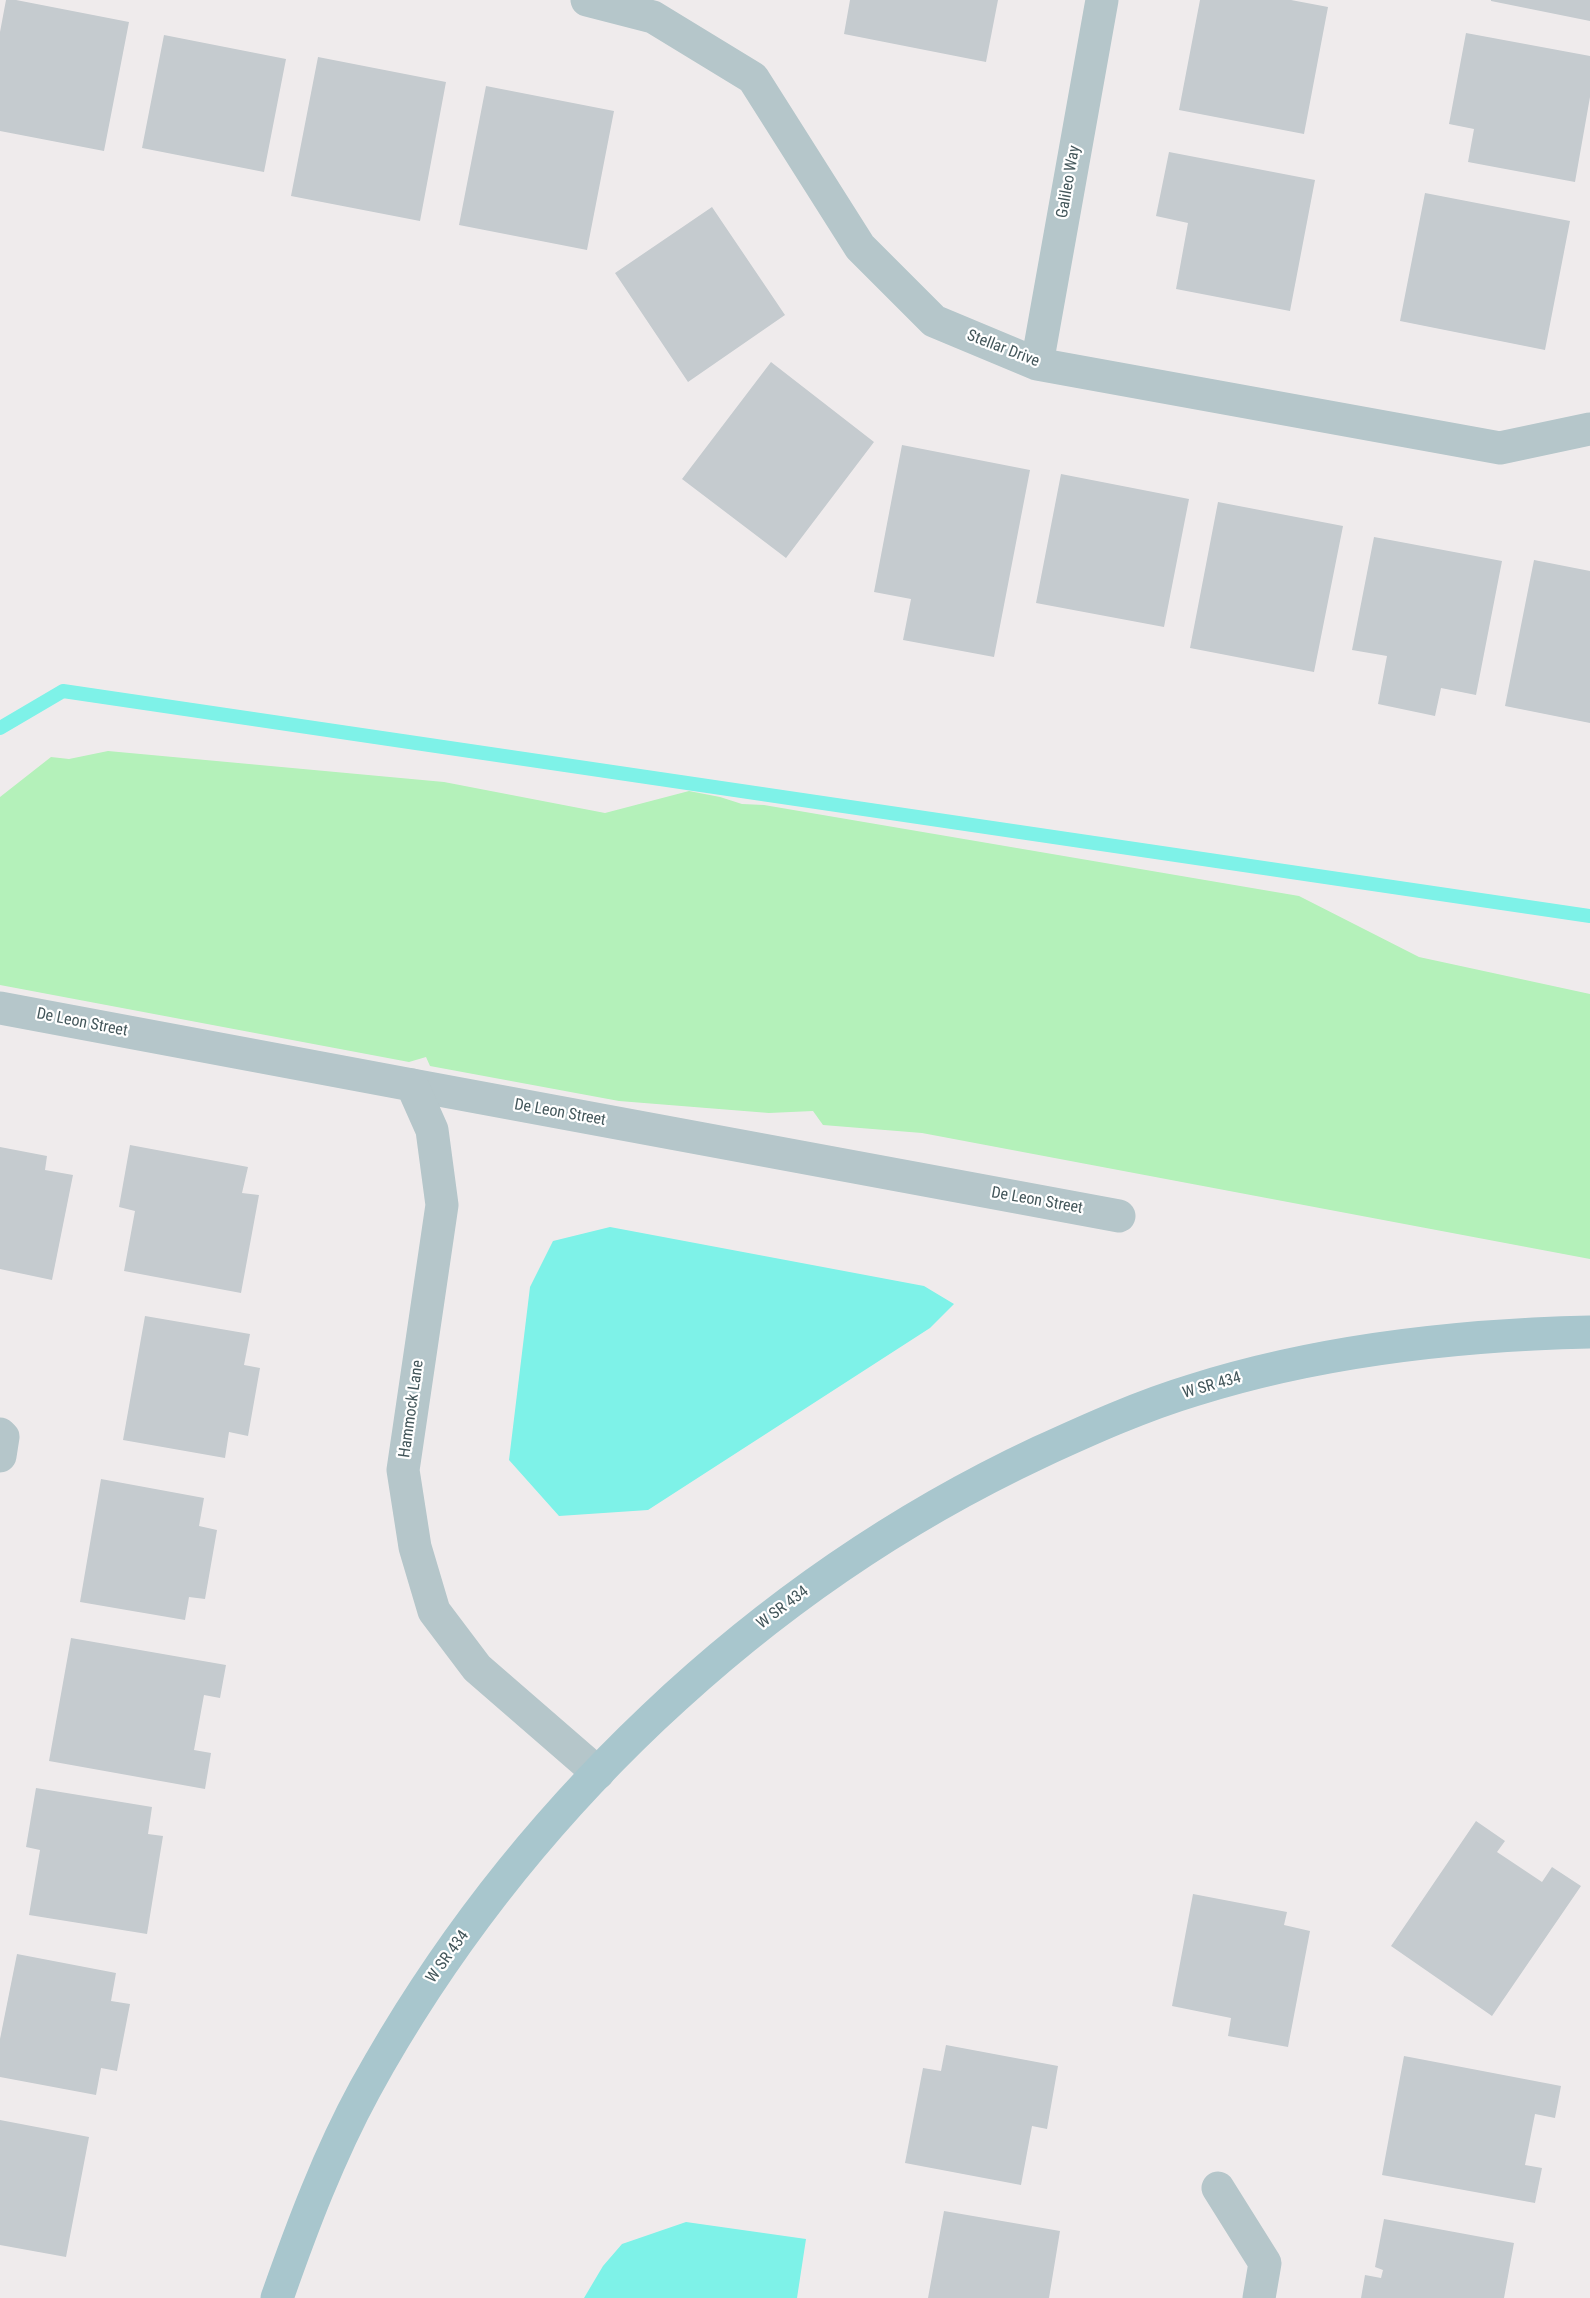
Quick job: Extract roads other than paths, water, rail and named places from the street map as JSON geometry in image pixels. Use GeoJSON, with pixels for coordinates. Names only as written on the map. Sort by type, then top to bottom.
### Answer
{"type":"FeatureCollection","features":[{"type":"Feature","properties":{"kind":"main road","name":"W SR 434"},"geometry":{"type":"LineString","coordinates":[[277,2298],[308,2211],[364,2091],[432,1977],[509,1872],[598,1773],[690,1685],[772,1615],[869,1546],[987,1477],[1091,1428],[1193,1390],[1291,1365],[1400,1345],[1531,1333],[1590,1332]]}},
{"type":"Feature","properties":{"kind":"street","name":"Stellar Drive"},"geometry":{"type":"LineString","coordinates":[[587,0],[653,17],[753,78],[860,247],[934,321],[1037,364],[1500,448],[1590,429]]}},
{"type":"Feature","properties":{"kind":"street","name":"Galileo Way"},"geometry":{"type":"LineString","coordinates":[[1037,364],[1102,0]]}},
{"type":"Feature","properties":{"kind":"street","name":"De Leon Street"},"geometry":{"type":"LineString","coordinates":[[0,1008],[1119,1216]]}},
{"type":"Feature","properties":{"kind":"street","name":"Hammock Lane"},"geometry":{"type":"LineString","coordinates":[[412,1085],[432,1130],[442,1205],[403,1470],[415,1547],[434,1611],[477,1668],[598,1773]]}},
{"type":"Feature","properties":{"kind":"street"},"geometry":{"type":"LineString","coordinates":[[0,1434],[3,1437],[0,1456]]}},
{"type":"Feature","properties":{"kind":"street"},"geometry":{"type":"LineString","coordinates":[[1218,2188],[1265,2262],[1259,2298]]}},
{"type":"Feature","properties":{"kind":"water"},"geometry":{"type":"Polygon","coordinates":[[[610,1227],[924,1286],[954,1304],[930,1328],[648,1510],[559,1516],[509,1460],[530,1287],[553,1241],[610,1227]]]}},
{"type":"Feature","properties":{"kind":"water"},"geometry":{"type":"Polygon","coordinates":[[[686,2222],[806,2239],[797,2298],[584,2298],[603,2266],[622,2244],[686,2222]]]}},
{"type":"Feature","properties":{"kind":"waterway"},"geometry":{"type":"LineString","coordinates":[[0,728],[63,691],[1590,916]]}}]}
